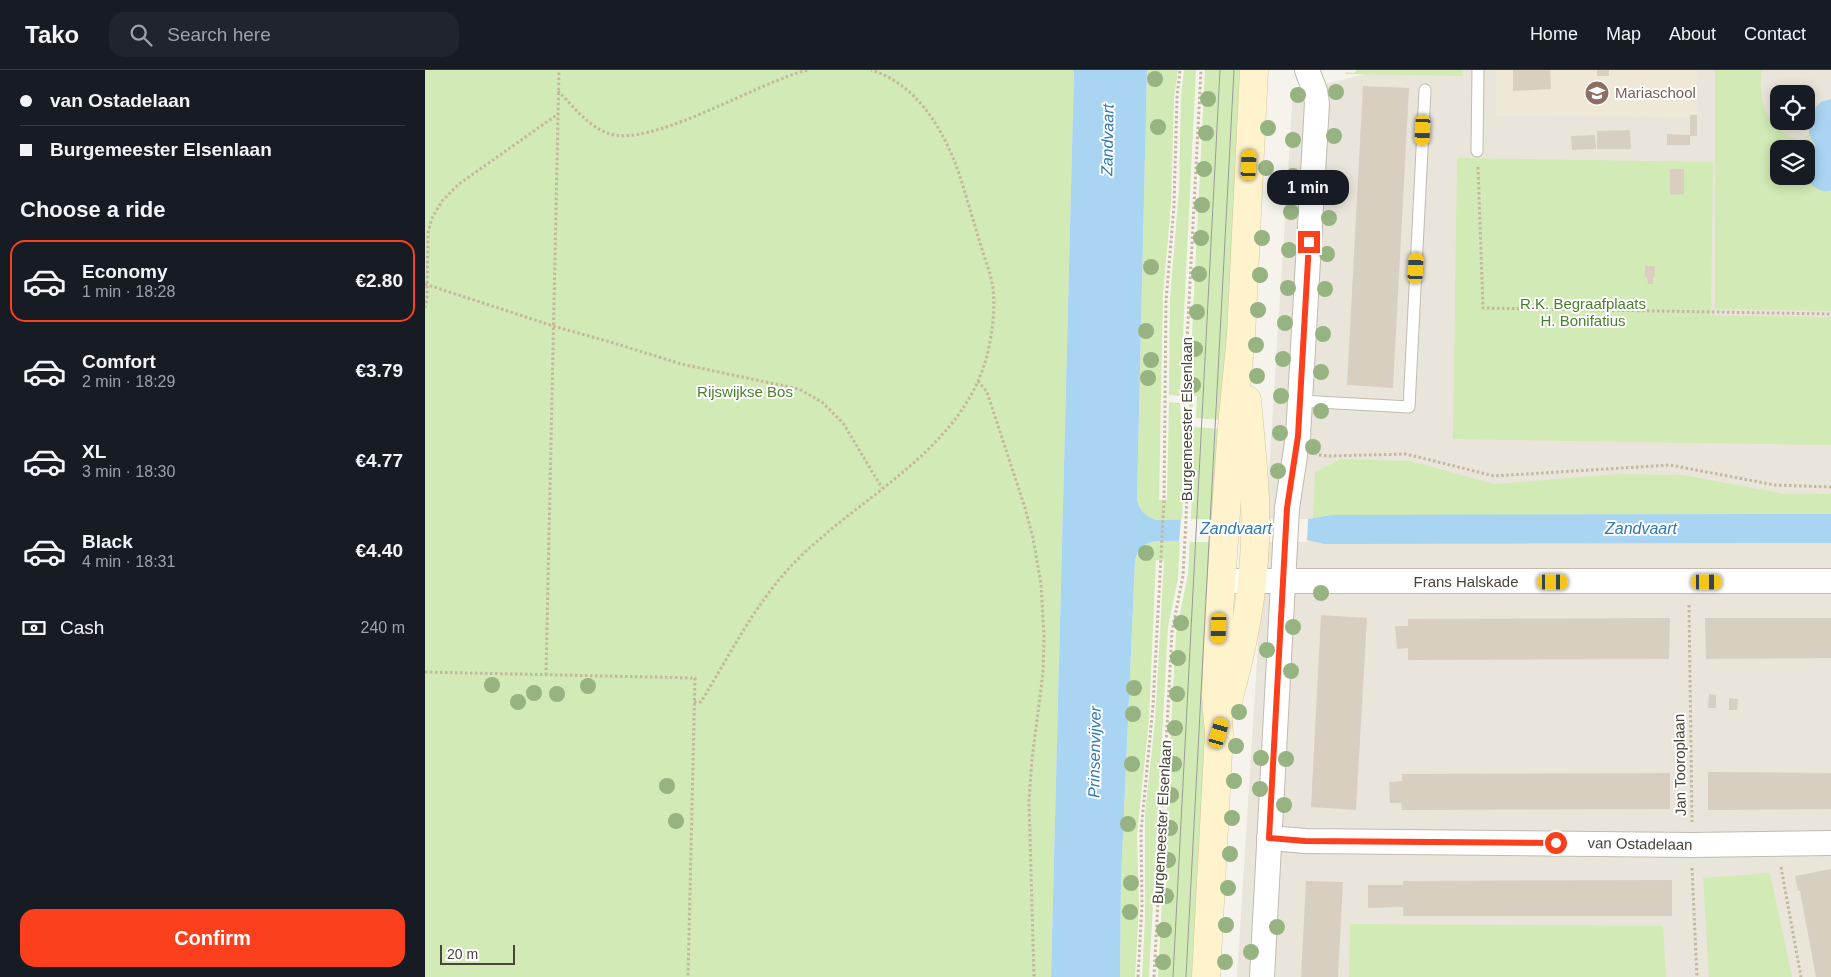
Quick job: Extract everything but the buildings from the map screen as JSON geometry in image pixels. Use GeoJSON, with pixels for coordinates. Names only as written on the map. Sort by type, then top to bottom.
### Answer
{"type":"FeatureCollection","features":[{"type":"Feature","properties":{"kind":"main road"},"geometry":{"type":"LineString","coordinates":[[1206,977],[1219,733],[1217,676],[1222,581],[1232,427],[1241,336],[1254,70]]}},
{"type":"Feature","properties":{"kind":"main road"},"geometry":{"type":"LineString","coordinates":[[1219,733],[1233,684],[1252,582],[1255,530],[1252,446],[1241,336]]}},
{"type":"Feature","properties":{"kind":"street"},"geometry":{"type":"LineString","coordinates":[[1262,977],[1286,530],[1290,486],[1297,452],[1317,103],[1315,91],[1307,70]]}},
{"type":"Feature","properties":{"kind":"street","name":"Frans Halskade"},"geometry":{"type":"LineString","coordinates":[[1222,581],[1831,581]]}},
{"type":"Feature","properties":{"kind":"street","name":"van Ostadelaan"},"geometry":{"type":"LineString","coordinates":[[1269,838],[1305,841],[1691,845],[1831,843]]}},
{"type":"Feature","properties":{"kind":"lane"},"geometry":{"type":"LineString","coordinates":[[1477,151],[1478,70]]}},
{"type":"Feature","properties":{"kind":"lane"},"geometry":{"type":"LineString","coordinates":[[1300,401],[1409,407],[1425,90]]}},
{"type":"Feature","properties":{"kind":"path"},"geometry":{"type":"LineString","coordinates":[[546,675],[559,70]]}},
{"type":"Feature","properties":{"kind":"path"},"geometry":{"type":"LineString","coordinates":[[558,91],[583,116],[600,129],[614,135],[629,136],[646,134],[668,126],[778,80],[808,70]]}},
{"type":"Feature","properties":{"kind":"path"},"geometry":{"type":"LineString","coordinates":[[694,702],[701,702],[756,612],[777,582],[815,543],[919,458],[957,419],[978,381],[990,344],[994,303],[989,272],[960,175],[949,148],[923,106],[899,83],[871,70]]}},
{"type":"Feature","properties":{"kind":"path","name":"Burgemeester Elsenlaan"},"geometry":{"type":"LineString","coordinates":[[1139,977],[1142,906],[1141,832],[1153,706],[1164,500],[1166,301],[1174,206],[1177,97],[1181,70]]}},
{"type":"Feature","properties":{"kind":"path","name":"Burgemeester Elsenlaan"},"geometry":{"type":"LineString","coordinates":[[1154,977],[1172,631],[1183,576],[1185,542],[1188,465],[1184,399],[1201,70]]}},
{"type":"Feature","properties":{"kind":"path"},"geometry":{"type":"LineString","coordinates":[[425,308],[427,233],[432,218],[442,201],[459,184],[558,114]]}},
{"type":"Feature","properties":{"kind":"path"},"geometry":{"type":"LineString","coordinates":[[1477,151],[1483,308],[1831,314]]}},
{"type":"Feature","properties":{"kind":"path"},"geometry":{"type":"LineString","coordinates":[[426,284],[553,326],[681,364],[787,386],[810,394],[822,402],[843,423],[882,488]]}},
{"type":"Feature","properties":{"kind":"path"},"geometry":{"type":"LineString","coordinates":[[978,381],[987,392],[1025,508],[1041,584],[1044,660],[1029,801],[1034,977]]}},
{"type":"Feature","properties":{"kind":"path"},"geometry":{"type":"LineString","coordinates":[[1297,452],[1329,456],[1406,454],[1494,476],[1670,465],[1775,485],[1831,487]]}},
{"type":"Feature","properties":{"kind":"path","name":"Jan Tooroplaan"},"geometry":{"type":"LineString","coordinates":[[1689,582],[1691,845],[1697,977]]}},
{"type":"Feature","properties":{"kind":"path"},"geometry":{"type":"LineString","coordinates":[[425,672],[695,678],[688,977]]}},
{"type":"Feature","properties":{"kind":"path"},"geometry":{"type":"LineString","coordinates":[[1777,844],[1801,977]]}},
{"type":"Feature","properties":{"kind":"shaded area"},"geometry":{"type":"Polygon","coordinates":[[[1382,70],[1831,70],[1831,977],[1237,977],[1293,92],[1382,70]]]}},
{"type":"Feature","properties":{"kind":"shaded area","name":"Mariaschool"},"geometry":{"type":"Polygon","coordinates":[[[1496,70],[1697,70],[1698,117],[1496,116],[1496,70]]]}},
{"type":"Feature","properties":{"kind":"green space","name":"Rijswijkse Bos"},"geometry":{"type":"Polygon","coordinates":[[[425,70],[1074,70],[1051,977],[425,977],[425,70]]]}},
{"type":"Feature","properties":{"kind":"green space"},"geometry":{"type":"Polygon","coordinates":[[[1147,70],[1178,70],[1174,98],[1171,204],[1163,295],[1159,500],[1167,500],[1169,402],[1180,403],[1184,469],[1182,520],[1160,520],[1148,517],[1140,507],[1137,499],[1147,70]]]}},
{"type":"Feature","properties":{"kind":"green space"},"geometry":{"type":"Polygon","coordinates":[[[1184,70],[1196,70],[1180,396],[1169,395],[1170,299],[1179,190],[1181,95],[1184,70]]]}},
{"type":"Feature","properties":{"kind":"green space"},"geometry":{"type":"Polygon","coordinates":[[[1205,70],[1242,70],[1221,420],[1196,418],[1197,396],[1189,396],[1205,70]]]}},
{"type":"Feature","properties":{"kind":"green space"},"geometry":{"type":"Polygon","coordinates":[[[1357,70],[1463,70],[1463,76],[1345,74],[1346,72],[1354,73],[1357,70]]]}},
{"type":"Feature","properties":{"kind":"green space"},"geometry":{"type":"Polygon","coordinates":[[[1715,70],[1761,70],[1761,94],[1765,109],[1770,118],[1770,130],[1781,130],[1787,135],[1800,140],[1770,140],[1770,185],[1815,185],[1815,180],[1828,192],[1831,191],[1831,311],[1715,309],[1715,70]]]}},
{"type":"Feature","properties":{"kind":"green space"},"geometry":{"type":"Polygon","coordinates":[[[1809,134],[1812,140],[1804,140],[1809,134]]]}},
{"type":"Feature","properties":{"kind":"green space","name":"R.K. Begraafplaats H. Bonifatius"},"geometry":{"type":"Polygon","coordinates":[[[1457,158],[1713,162],[1711,315],[1831,317],[1831,445],[1453,439],[1457,158]]]}},
{"type":"Feature","properties":{"kind":"green space"},"geometry":{"type":"Polygon","coordinates":[[[1189,403],[1193,404],[1192,426],[1221,429],[1210,672],[1193,977],[1158,977],[1176,633],[1188,574],[1193,478],[1189,403]]]}},
{"type":"Feature","properties":{"kind":"green space"},"geometry":{"type":"Polygon","coordinates":[[[1341,459],[1410,461],[1495,484],[1618,474],[1683,475],[1785,494],[1831,494],[1831,515],[1591,517],[1326,515],[1313,518],[1315,472],[1341,459]]]}},
{"type":"Feature","properties":{"kind":"green space"},"geometry":{"type":"Polygon","coordinates":[[[1156,541],[1180,541],[1178,579],[1168,627],[1149,977],[1142,977],[1145,920],[1145,814],[1155,721],[1164,561],[1156,560],[1149,719],[1137,835],[1139,907],[1135,977],[1120,977],[1121,880],[1135,561],[1137,553],[1142,547],[1156,541]]]}},
{"type":"Feature","properties":{"kind":"green space"},"geometry":{"type":"Polygon","coordinates":[[[1770,873],[1792,977],[1709,977],[1703,878],[1770,873]]]}},
{"type":"Feature","properties":{"kind":"green space"},"geometry":{"type":"Polygon","coordinates":[[[1350,924],[1663,926],[1666,977],[1349,977],[1350,924]]]}},
{"type":"Feature","properties":{"kind":"water"},"geometry":{"type":"Polygon","coordinates":[[[1074,70],[1147,70],[1137,499],[1142,511],[1150,517],[1158,520],[1309,519],[1331,515],[1831,514],[1831,543],[1325,544],[1307,540],[1156,541],[1148,543],[1139,550],[1135,561],[1121,880],[1120,977],[1051,977],[1074,70]]]}},
{"type":"Feature","properties":{"kind":"water"},"geometry":{"type":"Polygon","coordinates":[[[1831,99],[1831,191],[1819,190],[1812,185],[1815,185],[1815,140],[1812,140],[1809,130],[1815,130],[1815,108],[1821,102],[1831,99]]]}},
{"type":"Feature","properties":{"kind":"pier"},"geometry":{"type":"Polygon","coordinates":[[[1181,519],[1308,519],[1307,542],[1179,542],[1181,519]]]}},
{"type":"Feature","properties":{"kind":"tram line"},"geometry":{"type":"LineString","coordinates":[[1173,977],[1220,70]]}},
{"type":"Feature","properties":{"kind":"tram line"},"geometry":{"type":"LineString","coordinates":[[1186,977],[1234,70]]}},
{"type":"Feature","properties":{"kind":"place","name":"Mariaschool"},"geometry":{"type":"Point","coordinates":[1597,93]}},
{"type":"Feature","properties":{"kind":"route"},"geometry":{"type":"LineString","coordinates":[[1309,242],[1297,452],[1287,508],[1269,838],[1305,841],[1556,843]]}},
{"type":"Feature","properties":{"kind":"water label","name":"Zandvaart"},"geometry":{"type":"Point","coordinates":[1107,140]}},
{"type":"Feature","properties":{"kind":"water label","name":"Zandvaart"},"geometry":{"type":"Point","coordinates":[1236,528]}},
{"type":"Feature","properties":{"kind":"water label","name":"Zandvaart"},"geometry":{"type":"Point","coordinates":[1641,528]}},
{"type":"Feature","properties":{"kind":"water label","name":"Prinsenvijver"},"geometry":{"type":"Point","coordinates":[1094,752]}}]}
